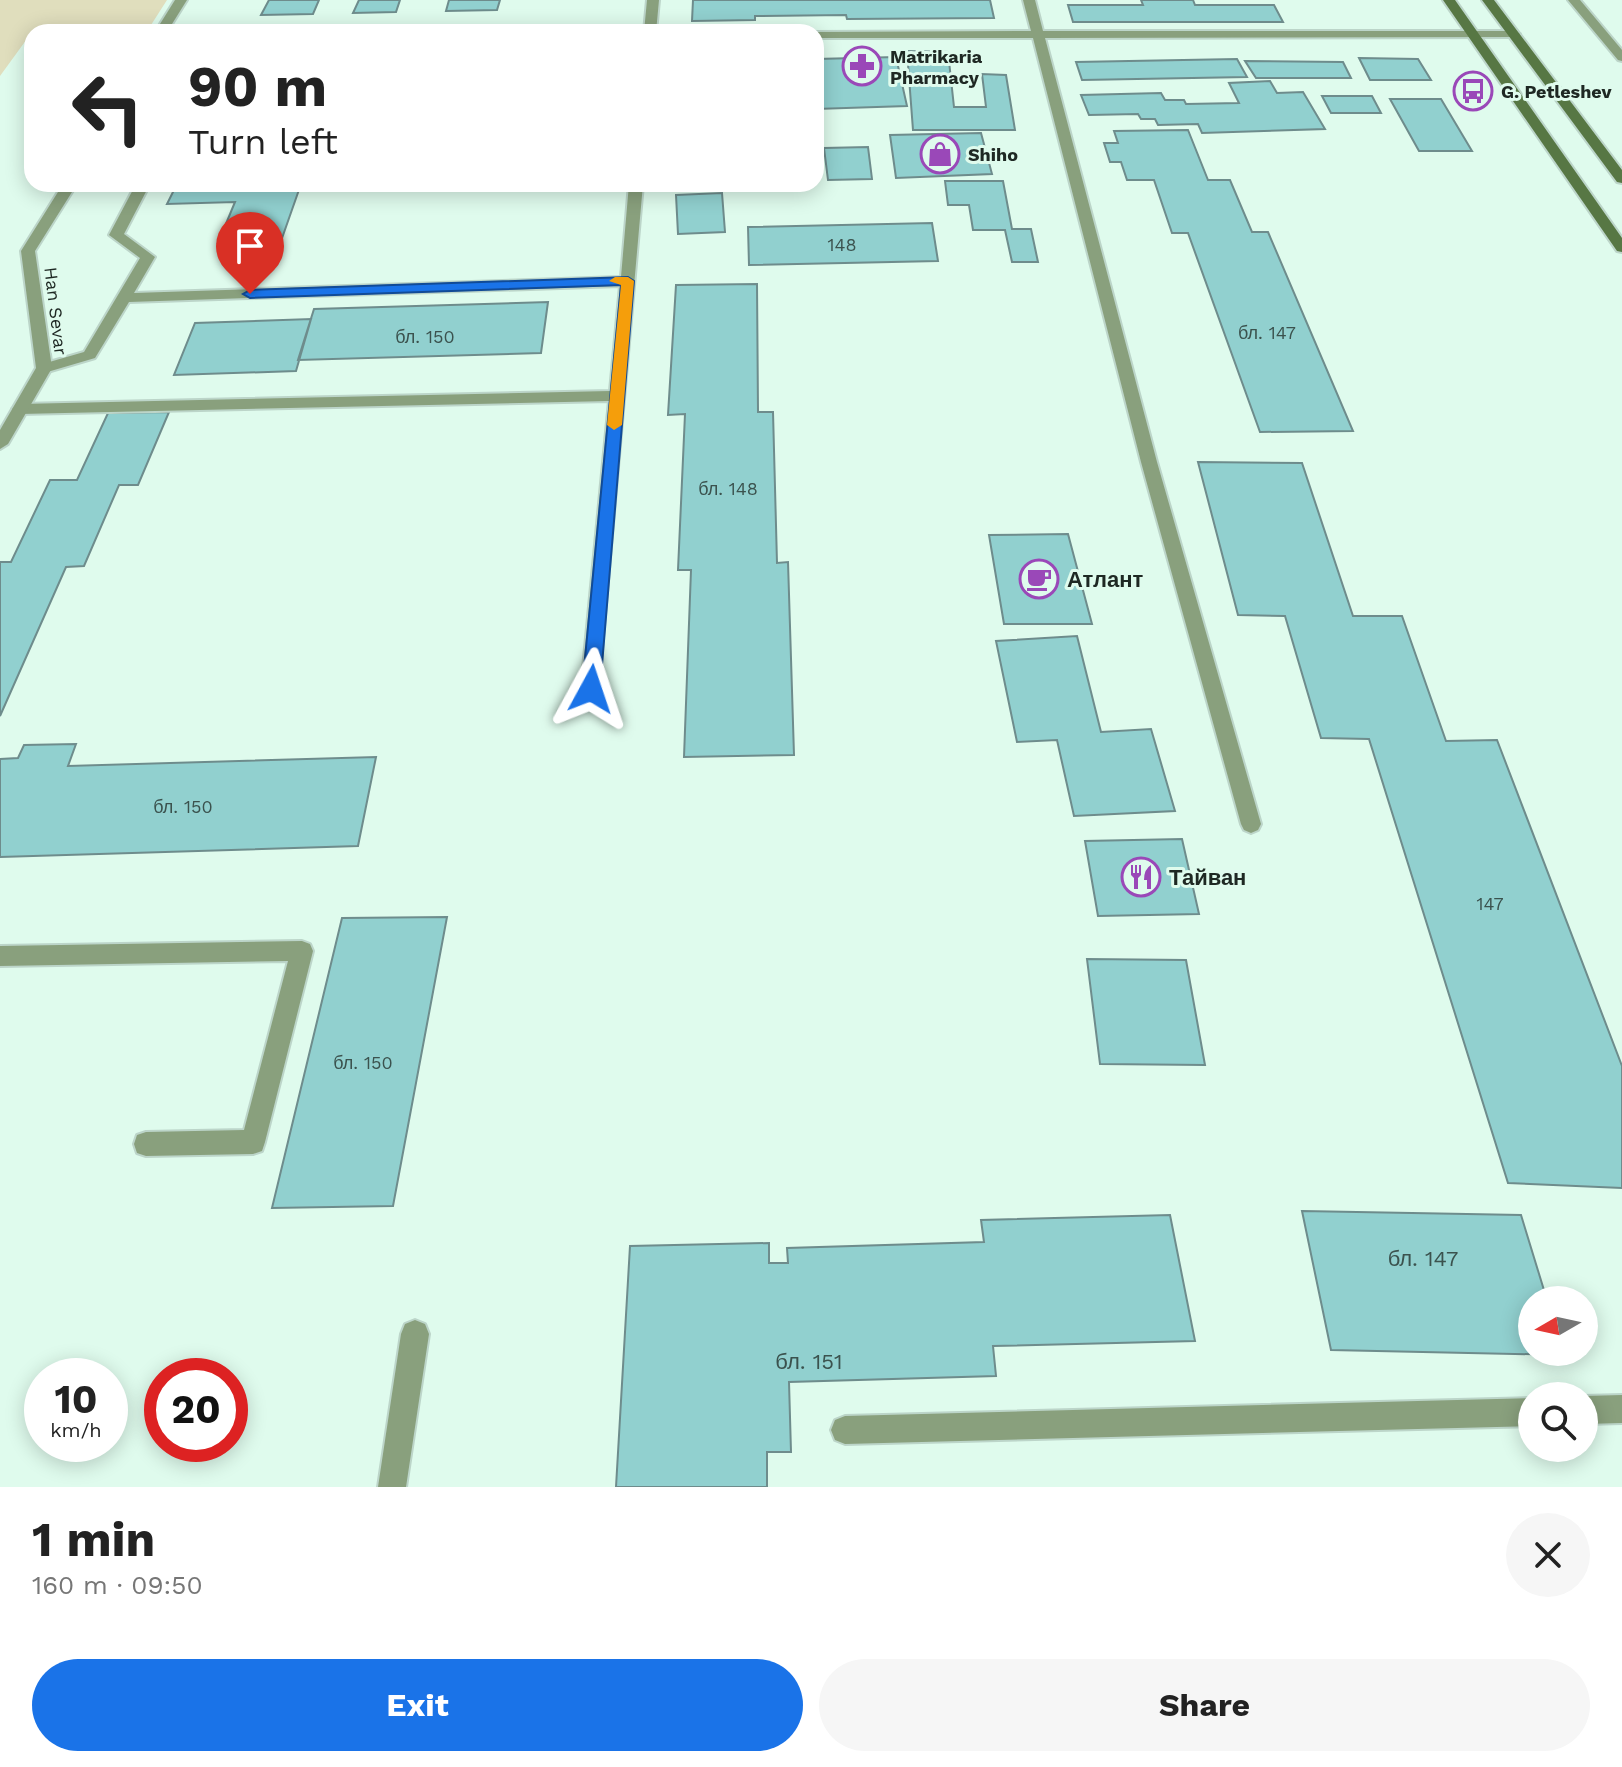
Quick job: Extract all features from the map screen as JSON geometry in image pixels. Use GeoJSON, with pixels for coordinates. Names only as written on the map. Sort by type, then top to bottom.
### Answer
{"type":"FeatureCollection","features":[{"type":"Feature","properties":{"kind":"main road"},"geometry":{"type":"LineString","coordinates":[[1449,0],[1622,248]]}},
{"type":"Feature","properties":{"kind":"main road"},"geometry":{"type":"LineString","coordinates":[[1488,0],[1622,179]]}},
{"type":"Feature","properties":{"kind":"street"},"geometry":{"type":"LineString","coordinates":[[166,24],[181,0]]}},
{"type":"Feature","properties":{"kind":"street"},"geometry":{"type":"LineString","coordinates":[[651,24],[653,0]]}},
{"type":"Feature","properties":{"kind":"street"},"geometry":{"type":"LineString","coordinates":[[1029,0],[1149,462],[1251,824]]}},
{"type":"Feature","properties":{"kind":"street"},"geometry":{"type":"LineString","coordinates":[[1574,0],[1622,57]]}},
{"type":"Feature","properties":{"kind":"street"},"geometry":{"type":"LineString","coordinates":[[824,35],[1514,34]]}},
{"type":"Feature","properties":{"kind":"street","name":"Han Sevar"},"geometry":{"type":"LineString","coordinates":[[0,444],[44,368],[28,251],[65,192]]}},
{"type":"Feature","properties":{"kind":"street"},"geometry":{"type":"LineString","coordinates":[[44,368],[90,355],[148,257],[116,235],[139,192]]}},
{"type":"Feature","properties":{"kind":"street"},"geometry":{"type":"LineString","coordinates":[[591,689],[635,192]]}},
{"type":"Feature","properties":{"kind":"street"},"geometry":{"type":"LineString","coordinates":[[124,298],[628,281]]}},
{"type":"Feature","properties":{"kind":"street"},"geometry":{"type":"LineString","coordinates":[[20,409],[617,396]]}},
{"type":"Feature","properties":{"kind":"street"},"geometry":{"type":"LineString","coordinates":[[0,956],[302,951],[253,1142],[146,1144]]}},
{"type":"Feature","properties":{"kind":"street"},"geometry":{"type":"LineString","coordinates":[[392,1487],[415,1334]]}},
{"type":"Feature","properties":{"kind":"street"},"geometry":{"type":"LineString","coordinates":[[1598,1410],[1622,1409]]}},
{"type":"Feature","properties":{"kind":"street"},"geometry":{"type":"LineString","coordinates":[[845,1430],[1518,1412]]}},
{"type":"Feature","properties":{"kind":"shaded area"},"geometry":{"type":"Polygon","coordinates":[[[0,0],[167,0],[152,24],[24,24],[24,43],[0,76],[0,0]]]}},
{"type":"Feature","properties":{"kind":"building"},"geometry":{"type":"Polygon","coordinates":[[[269,0],[319,0],[313,14],[261,15],[269,0]]]}},
{"type":"Feature","properties":{"kind":"building"},"geometry":{"type":"Polygon","coordinates":[[[359,0],[400,0],[396,12],[353,13],[359,0]]]}},
{"type":"Feature","properties":{"kind":"building"},"geometry":{"type":"Polygon","coordinates":[[[449,0],[500,0],[497,10],[446,11],[449,0]]]}},
{"type":"Feature","properties":{"kind":"building"},"geometry":{"type":"Polygon","coordinates":[[[693,0],[990,0],[994,18],[847,19],[846,15],[755,16],[755,20],[692,21],[693,0]]]}},
{"type":"Feature","properties":{"kind":"building"},"geometry":{"type":"Polygon","coordinates":[[[1141,0],[1193,0],[1195,5],[1274,5],[1283,22],[1073,22],[1068,5],[1143,5],[1141,0]]]}},
{"type":"Feature","properties":{"kind":"building"},"geometry":{"type":"Polygon","coordinates":[[[907,51],[948,52],[954,107],[986,107],[982,74],[1006,75],[1015,130],[913,130],[907,51]]]}},
{"type":"Feature","properties":{"kind":"building"},"geometry":{"type":"Polygon","coordinates":[[[896,57],[907,106],[824,109],[824,59],[896,57]]]}},
{"type":"Feature","properties":{"kind":"building"},"geometry":{"type":"Polygon","coordinates":[[[1359,58],[1418,59],[1431,80],[1370,80],[1359,58]]]}},
{"type":"Feature","properties":{"kind":"building"},"geometry":{"type":"Polygon","coordinates":[[[1237,59],[1247,77],[1082,80],[1076,62],[1237,59]]]}},
{"type":"Feature","properties":{"kind":"building"},"geometry":{"type":"Polygon","coordinates":[[[1245,61],[1343,62],[1351,78],[1256,78],[1245,61]]]}},
{"type":"Feature","properties":{"kind":"building"},"geometry":{"type":"Polygon","coordinates":[[[1270,81],[1277,93],[1303,92],[1325,129],[1202,133],[1198,124],[1158,125],[1155,119],[1141,119],[1138,114],[1089,115],[1081,95],[1161,93],[1165,100],[1184,100],[1186,104],[1239,103],[1229,83],[1270,81]]]}},
{"type":"Feature","properties":{"kind":"building"},"geometry":{"type":"Polygon","coordinates":[[[1322,96],[1372,96],[1381,113],[1331,113],[1322,96]]]}},
{"type":"Feature","properties":{"kind":"building"},"geometry":{"type":"Polygon","coordinates":[[[1390,99],[1441,99],[1472,151],[1419,151],[1390,99]]]}},
{"type":"Feature","properties":{"kind":"building"},"geometry":{"type":"Polygon","coordinates":[[[1188,130],[1208,180],[1230,180],[1252,232],[1268,232],[1353,431],[1260,432],[1188,233],[1172,233],[1154,180],[1127,180],[1121,162],[1110,162],[1104,143],[1118,143],[1114,131],[1188,130]]]}},
{"type":"Feature","properties":{"kind":"building","name":"Shiho"},"geometry":{"type":"Polygon","coordinates":[[[981,133],[992,174],[896,178],[890,135],[981,133]]]}},
{"type":"Feature","properties":{"kind":"building"},"geometry":{"type":"Polygon","coordinates":[[[868,147],[872,179],[828,180],[824,148],[868,147]]]}},
{"type":"Feature","properties":{"kind":"building"},"geometry":{"type":"Polygon","coordinates":[[[945,181],[1003,181],[1012,229],[1031,229],[1038,262],[1012,262],[1005,230],[973,230],[969,205],[948,205],[945,181]]]}},
{"type":"Feature","properties":{"kind":"building"},"geometry":{"type":"Polygon","coordinates":[[[173,192],[298,192],[281,241],[218,243],[235,202],[167,204],[173,192]]]}},
{"type":"Feature","properties":{"kind":"building"},"geometry":{"type":"Polygon","coordinates":[[[722,193],[725,232],[678,234],[676,195],[722,193]]]}},
{"type":"Feature","properties":{"kind":"building"},"geometry":{"type":"Polygon","coordinates":[[[932,223],[938,261],[749,265],[748,227],[932,223]]]}},
{"type":"Feature","properties":{"kind":"building"},"geometry":{"type":"Polygon","coordinates":[[[757,284],[758,412],[773,412],[777,563],[788,562],[794,755],[684,757],[691,570],[678,570],[685,414],[668,415],[676,285],[757,284]]]}},
{"type":"Feature","properties":{"kind":"building"},"geometry":{"type":"Polygon","coordinates":[[[548,302],[541,353],[298,360],[314,309],[548,302]]]}},
{"type":"Feature","properties":{"kind":"building"},"geometry":{"type":"Polygon","coordinates":[[[311,319],[296,371],[174,375],[195,323],[311,319]]]}},
{"type":"Feature","properties":{"kind":"building"},"geometry":{"type":"Polygon","coordinates":[[[169,412],[138,485],[119,485],[84,566],[66,567],[0,716],[0,562],[11,562],[50,480],[77,480],[108,413],[169,412]]]}},
{"type":"Feature","properties":{"kind":"building"},"geometry":{"type":"Polygon","coordinates":[[[1198,462],[1302,463],[1353,616],[1402,616],[1446,741],[1497,740],[1622,1066],[1622,1188],[1508,1183],[1369,739],[1321,738],[1285,616],[1238,615],[1198,462]]]}},
{"type":"Feature","properties":{"kind":"building","name":"Атлант"},"geometry":{"type":"Polygon","coordinates":[[[1068,534],[1092,624],[1004,624],[989,535],[1068,534]]]}},
{"type":"Feature","properties":{"kind":"building"},"geometry":{"type":"Polygon","coordinates":[[[1077,636],[1101,732],[1151,729],[1175,811],[1074,816],[1057,740],[1017,742],[996,641],[1077,636]]]}},
{"type":"Feature","properties":{"kind":"building"},"geometry":{"type":"Polygon","coordinates":[[[76,744],[68,766],[376,757],[358,846],[0,857],[0,759],[18,758],[24,745],[76,744]]]}},
{"type":"Feature","properties":{"kind":"building","name":"Тайван"},"geometry":{"type":"Polygon","coordinates":[[[1182,839],[1199,914],[1098,916],[1085,841],[1182,839]]]}},
{"type":"Feature","properties":{"kind":"building"},"geometry":{"type":"Polygon","coordinates":[[[447,917],[393,1206],[272,1208],[342,918],[447,917]]]}},
{"type":"Feature","properties":{"kind":"building"},"geometry":{"type":"Polygon","coordinates":[[[1087,959],[1186,960],[1205,1065],[1100,1064],[1087,959]]]}},
{"type":"Feature","properties":{"kind":"building"},"geometry":{"type":"Polygon","coordinates":[[[1302,1211],[1521,1215],[1543,1286],[1518,1286],[1518,1354],[1331,1350],[1302,1211]]]}},
{"type":"Feature","properties":{"kind":"building"},"geometry":{"type":"Polygon","coordinates":[[[1170,1215],[1195,1341],[993,1346],[996,1376],[789,1382],[791,1452],[767,1452],[767,1487],[616,1487],[630,1246],[769,1243],[769,1263],[788,1263],[787,1248],[984,1242],[981,1220],[1170,1215]]]}},
{"type":"Feature","properties":{"kind":"slow traffic"},"geometry":{"type":"LineString","coordinates":[[614,425],[628,281],[615,281]]}},
{"type":"Feature","properties":{"kind":"place","name":"Matrikaria Pharmacy"},"geometry":{"type":"Point","coordinates":[862,66]}},
{"type":"Feature","properties":{"kind":"place","name":"G. Petleshev"},"geometry":{"type":"Point","coordinates":[1473,91]}},
{"type":"Feature","properties":{"kind":"place","name":"Shiho"},"geometry":{"type":"Point","coordinates":[940,154]}},
{"type":"Feature","properties":{"kind":"place","name":"Атлант"},"geometry":{"type":"Point","coordinates":[1039,579]}},
{"type":"Feature","properties":{"kind":"place","name":"Тайван"},"geometry":{"type":"Point","coordinates":[1141,877]}},
{"type":"Feature","properties":{"kind":"route"},"geometry":{"type":"LineString","coordinates":[[250,294],[628,281],[591,689]]}}]}
